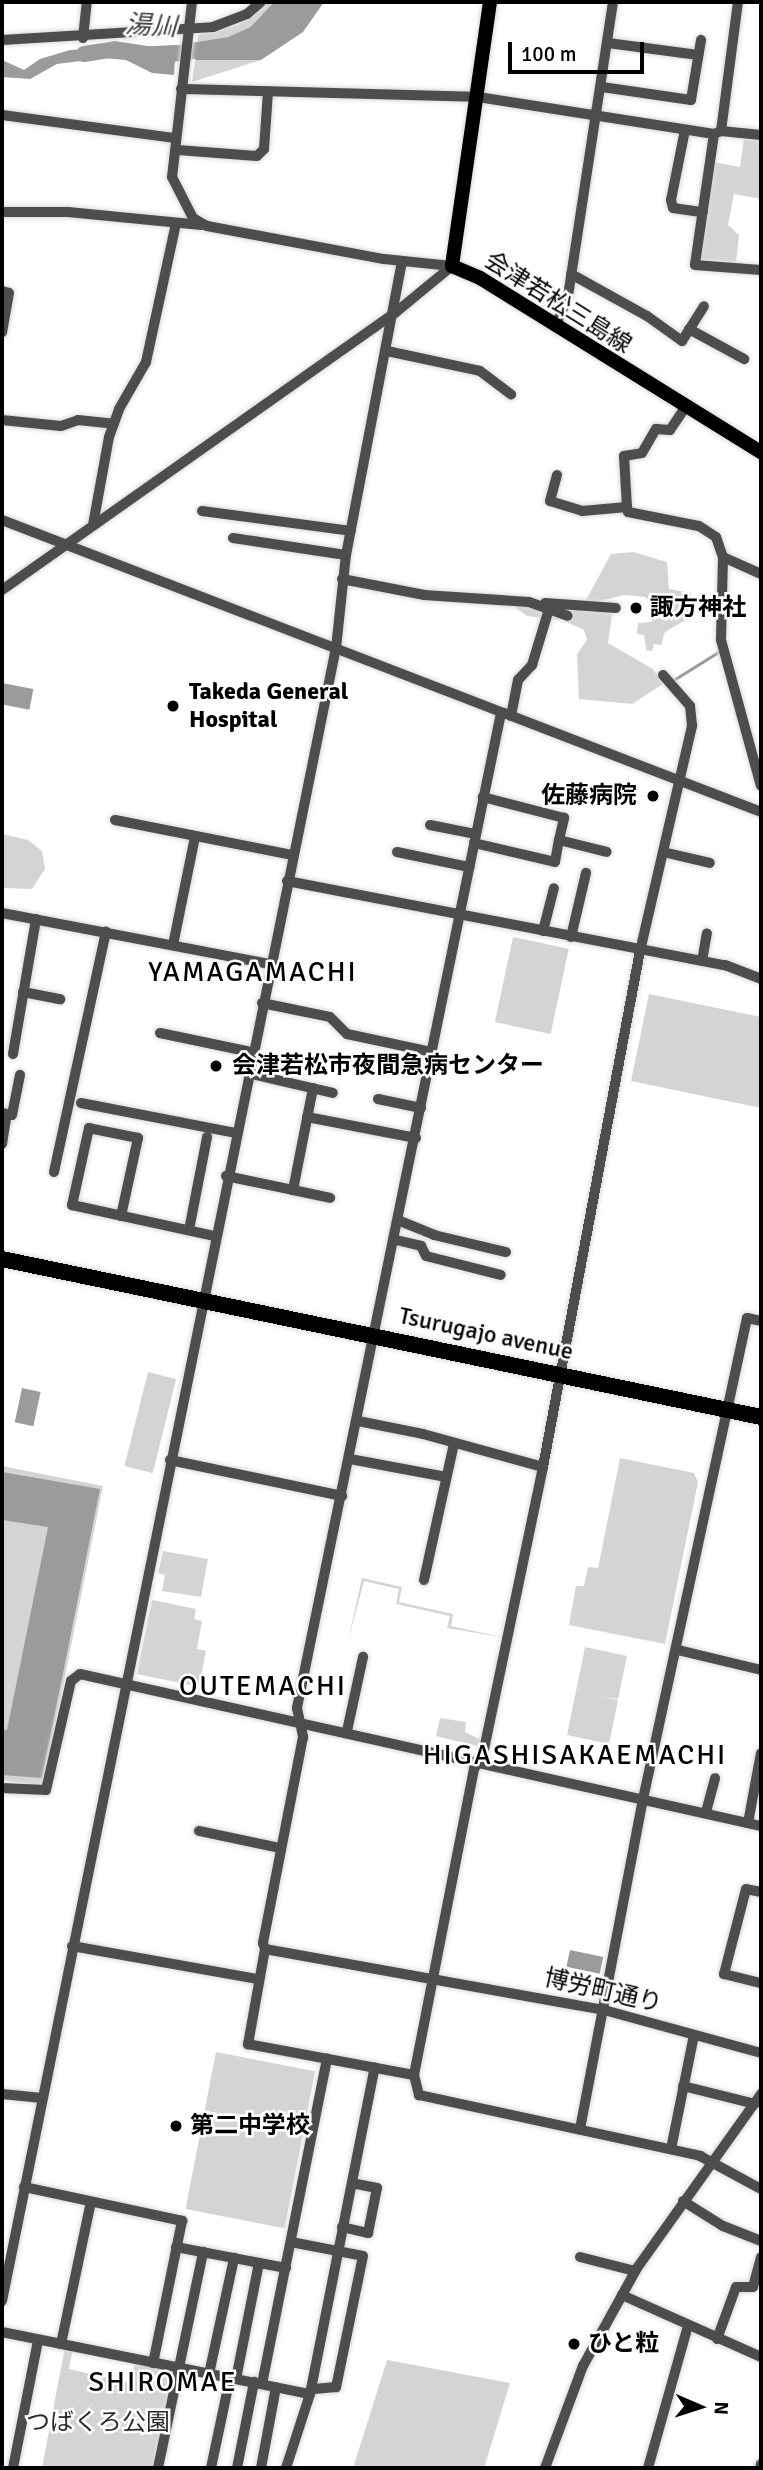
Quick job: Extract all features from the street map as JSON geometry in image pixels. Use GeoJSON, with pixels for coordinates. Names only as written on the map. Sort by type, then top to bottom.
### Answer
{"type":"FeatureCollection","features":[{"type":"Feature","properties":{"kind":"highway","name":"Tsurugajo avenue"},"geometry":{"type":"LineString","coordinates":[[2,1259],[561,1372],[761,1417]]}},
{"type":"Feature","properties":{"kind":"main road","name":"会津若松三島線"},"geometry":{"type":"LineString","coordinates":[[490,2],[452,266],[480,278],[685,408],[761,452]]}},
{"type":"Feature","properties":{"kind":"street"},"geometry":{"type":"LineString","coordinates":[[83,38],[87,2]]}},
{"type":"Feature","properties":{"kind":"street"},"geometry":{"type":"LineString","coordinates":[[192,2],[172,177],[184,206],[203,225]]}},
{"type":"Feature","properties":{"kind":"street"},"geometry":{"type":"LineString","coordinates":[[2,40],[187,33],[225,24],[261,2]]}},
{"type":"Feature","properties":{"kind":"street"},"geometry":{"type":"LineString","coordinates":[[555,327],[566,303],[598,115],[613,2]]}},
{"type":"Feature","properties":{"kind":"street"},"geometry":{"type":"LineString","coordinates":[[738,2],[695,265],[761,270]]}},
{"type":"Feature","properties":{"kind":"street"},"geometry":{"type":"LineString","coordinates":[[602,87],[691,100],[701,40]]}},
{"type":"Feature","properties":{"kind":"street"},"geometry":{"type":"LineString","coordinates":[[608,43],[698,55]]}},
{"type":"Feature","properties":{"kind":"street"},"geometry":{"type":"LineString","coordinates":[[181,87],[478,97],[685,130],[761,135]]}},
{"type":"Feature","properties":{"kind":"street"},"geometry":{"type":"LineString","coordinates":[[178,150],[257,156],[264,149],[268,92]]}},
{"type":"Feature","properties":{"kind":"street"},"geometry":{"type":"LineString","coordinates":[[2,116],[175,138]]}},
{"type":"Feature","properties":{"kind":"street"},"geometry":{"type":"LineString","coordinates":[[685,130],[671,200],[673,208],[703,212]]}},
{"type":"Feature","properties":{"kind":"street"},"geometry":{"type":"LineString","coordinates":[[93,525],[114,424],[146,362],[173,222],[184,206]]}},
{"type":"Feature","properties":{"kind":"street"},"geometry":{"type":"LineString","coordinates":[[2,212],[68,212],[203,225],[402,261],[452,266]]}},
{"type":"Feature","properties":{"kind":"street"},"geometry":{"type":"LineString","coordinates":[[2,2301],[6,2257],[24,2187],[222,1194],[336,648],[346,555],[395,313],[402,261]]}},
{"type":"Feature","properties":{"kind":"street"},"geometry":{"type":"LineString","coordinates":[[2,590],[395,313],[452,266]]}},
{"type":"Feature","properties":{"kind":"street"},"geometry":{"type":"LineString","coordinates":[[571,274],[648,316],[681,341],[704,306]]}},
{"type":"Feature","properties":{"kind":"street"},"geometry":{"type":"LineString","coordinates":[[2,291],[9,293],[2,332]]}},
{"type":"Feature","properties":{"kind":"street"},"geometry":{"type":"LineString","coordinates":[[689,329],[744,359]]}},
{"type":"Feature","properties":{"kind":"street"},"geometry":{"type":"LineString","coordinates":[[387,351],[480,371],[512,394]]}},
{"type":"Feature","properties":{"kind":"street"},"geometry":{"type":"LineString","coordinates":[[685,408],[670,429],[656,429],[642,453],[624,456],[628,512],[709,530],[723,557],[721,640],[761,786]]}},
{"type":"Feature","properties":{"kind":"street"},"geometry":{"type":"LineString","coordinates":[[2,420],[61,426],[78,420],[114,424]]}},
{"type":"Feature","properties":{"kind":"street"},"geometry":{"type":"LineString","coordinates":[[557,475],[550,501],[582,511],[627,507]]}},
{"type":"Feature","properties":{"kind":"street"},"geometry":{"type":"LineString","coordinates":[[202,511],[351,531]]}},
{"type":"Feature","properties":{"kind":"street"},"geometry":{"type":"LineString","coordinates":[[2,520],[761,812]]}},
{"type":"Feature","properties":{"kind":"street"},"geometry":{"type":"LineString","coordinates":[[233,538],[346,555]]}},
{"type":"Feature","properties":{"kind":"street"},"geometry":{"type":"LineString","coordinates":[[723,557],[761,574]]}},
{"type":"Feature","properties":{"kind":"street"},"geometry":{"type":"LineString","coordinates":[[342,579],[424,595],[615,608]]}},
{"type":"Feature","properties":{"kind":"street"},"geometry":{"type":"LineString","coordinates":[[529,602],[568,616]]}},
{"type":"Feature","properties":{"kind":"street"},"geometry":{"type":"LineString","coordinates":[[414,2076],[248,2044],[280,1848],[303,1737],[297,1708],[377,1335],[459,914],[484,797],[506,715],[518,680],[532,665],[549,609]]}},
{"type":"Feature","properties":{"kind":"street"},"geometry":{"type":"LineString","coordinates":[[663,675],[692,712],[680,780],[640,951],[543,1467],[481,1761],[474,1769],[414,2076],[419,2095],[671,2149],[712,2161],[761,2189]]}},
{"type":"Feature","properties":{"kind":"street"},"geometry":{"type":"LineString","coordinates":[[430,825],[555,862],[564,818],[484,797]]}},
{"type":"Feature","properties":{"kind":"street"},"geometry":{"type":"LineString","coordinates":[[115,820],[292,855]]}},
{"type":"Feature","properties":{"kind":"street"},"geometry":{"type":"LineString","coordinates":[[173,945],[195,837]]}},
{"type":"Feature","properties":{"kind":"street"},"geometry":{"type":"LineString","coordinates":[[559,840],[607,852]]}},
{"type":"Feature","properties":{"kind":"street"},"geometry":{"type":"LineString","coordinates":[[397,852],[469,867]]}},
{"type":"Feature","properties":{"kind":"street"},"geometry":{"type":"LineString","coordinates":[[663,852],[710,863]]}},
{"type":"Feature","properties":{"kind":"street"},"geometry":{"type":"LineString","coordinates":[[571,937],[586,873]]}},
{"type":"Feature","properties":{"kind":"street"},"geometry":{"type":"LineString","coordinates":[[286,881],[702,961],[761,979]]}},
{"type":"Feature","properties":{"kind":"street"},"geometry":{"type":"LineString","coordinates":[[543,932],[554,888]]}},
{"type":"Feature","properties":{"kind":"street"},"geometry":{"type":"LineString","coordinates":[[2,913],[270,964]]}},
{"type":"Feature","properties":{"kind":"street"},"geometry":{"type":"LineString","coordinates":[[13,1054],[36,919]]}},
{"type":"Feature","properties":{"kind":"street"},"geometry":{"type":"LineString","coordinates":[[54,1172],[106,932]]}},
{"type":"Feature","properties":{"kind":"street"},"geometry":{"type":"LineString","coordinates":[[702,961],[707,933]]}},
{"type":"Feature","properties":{"kind":"street"},"geometry":{"type":"LineString","coordinates":[[23,992],[60,999]]}},
{"type":"Feature","properties":{"kind":"street"},"geometry":{"type":"LineString","coordinates":[[262,1003],[330,1017],[346,1034],[432,1052]]}},
{"type":"Feature","properties":{"kind":"street"},"geometry":{"type":"LineString","coordinates":[[160,1034],[251,1052]]}},
{"type":"Feature","properties":{"kind":"street"},"geometry":{"type":"LineString","coordinates":[[247,1073],[333,1093]]}},
{"type":"Feature","properties":{"kind":"street"},"geometry":{"type":"LineString","coordinates":[[2,1144],[4,1114],[12,1115],[20,1075]]}},
{"type":"Feature","properties":{"kind":"street"},"geometry":{"type":"LineString","coordinates":[[293,1190],[313,1088]]}},
{"type":"Feature","properties":{"kind":"street"},"geometry":{"type":"LineString","coordinates":[[378,1099],[422,1108]]}},
{"type":"Feature","properties":{"kind":"street"},"geometry":{"type":"LineString","coordinates":[[81,1102],[235,1133]]}},
{"type":"Feature","properties":{"kind":"street"},"geometry":{"type":"LineString","coordinates":[[307,1117],[416,1138]]}},
{"type":"Feature","properties":{"kind":"street"},"geometry":{"type":"LineString","coordinates":[[121,1216],[138,1138],[89,1128],[72,1205],[121,1216],[189,1230],[214,1236]]}},
{"type":"Feature","properties":{"kind":"street"},"geometry":{"type":"LineString","coordinates":[[189,1230],[207,1137]]}},
{"type":"Feature","properties":{"kind":"street"},"geometry":{"type":"LineString","coordinates":[[226,1176],[330,1198]]}},
{"type":"Feature","properties":{"kind":"street"},"geometry":{"type":"LineString","coordinates":[[400,1221],[434,1235],[506,1252]]}},
{"type":"Feature","properties":{"kind":"street"},"geometry":{"type":"LineString","coordinates":[[396,1240],[422,1246],[426,1256],[501,1275]]}},
{"type":"Feature","properties":{"kind":"street"},"geometry":{"type":"LineString","coordinates":[[580,2130],[643,1799],[678,1650],[747,1318],[761,1321]]}},
{"type":"Feature","properties":{"kind":"street"},"geometry":{"type":"LineString","coordinates":[[358,1421],[543,1467]]}},
{"type":"Feature","properties":{"kind":"street"},"geometry":{"type":"LineString","coordinates":[[424,1580],[454,1443]]}},
{"type":"Feature","properties":{"kind":"street"},"geometry":{"type":"LineString","coordinates":[[350,1459],[446,1477]]}},
{"type":"Feature","properties":{"kind":"street"},"geometry":{"type":"LineString","coordinates":[[170,1460],[342,1496]]}},
{"type":"Feature","properties":{"kind":"street"},"geometry":{"type":"LineString","coordinates":[[678,1650],[761,1670]]}},
{"type":"Feature","properties":{"kind":"street"},"geometry":{"type":"LineString","coordinates":[[346,1731],[363,1657]]}},
{"type":"Feature","properties":{"kind":"street"},"geometry":{"type":"LineString","coordinates":[[2,1788],[46,1790],[75,1676],[126,1682],[761,1826]]}},
{"type":"Feature","properties":{"kind":"street"},"geometry":{"type":"LineString","coordinates":[[748,1823],[761,1753]]}},
{"type":"Feature","properties":{"kind":"street"},"geometry":{"type":"LineString","coordinates":[[706,1812],[715,1777]]}},
{"type":"Feature","properties":{"kind":"street"},"geometry":{"type":"LineString","coordinates":[[199,1831],[280,1848]]}},
{"type":"Feature","properties":{"kind":"street"},"geometry":{"type":"LineString","coordinates":[[761,1892],[746,1889],[724,1974],[761,1983]]}},
{"type":"Feature","properties":{"kind":"street"},"geometry":{"type":"LineString","coordinates":[[72,1946],[258,1979]]}},
{"type":"Feature","properties":{"kind":"street","name":"博労町通り"},"geometry":{"type":"LineString","coordinates":[[265,1949],[604,2010],[761,2053]]}},
{"type":"Feature","properties":{"kind":"street"},"geometry":{"type":"LineString","coordinates":[[671,2149],[694,2035]]}},
{"type":"Feature","properties":{"kind":"street"},"geometry":{"type":"LineString","coordinates":[[237,2468],[286,2268],[327,2058]]}},
{"type":"Feature","properties":{"kind":"street"},"geometry":{"type":"LineString","coordinates":[[286,2468],[310,2391],[375,2067]]}},
{"type":"Feature","properties":{"kind":"street"},"geometry":{"type":"LineString","coordinates":[[545,2468],[583,2366],[635,2271],[758,2099],[683,2086]]}},
{"type":"Feature","properties":{"kind":"street"},"geometry":{"type":"LineString","coordinates":[[2,2094],[42,2098]]}},
{"type":"Feature","properties":{"kind":"street"},"geometry":{"type":"LineString","coordinates":[[342,2227],[368,2233],[377,2188],[352,2183]]}},
{"type":"Feature","properties":{"kind":"street"},"geometry":{"type":"LineString","coordinates":[[24,2187],[182,2221],[153,2363]]}},
{"type":"Feature","properties":{"kind":"street"},"geometry":{"type":"LineString","coordinates":[[61,2344],[91,2202]]}},
{"type":"Feature","properties":{"kind":"street"},"geometry":{"type":"LineString","coordinates":[[683,2202],[723,2226],[761,2241]]}},
{"type":"Feature","properties":{"kind":"street"},"geometry":{"type":"LineString","coordinates":[[2,2332],[276,2387],[310,2391],[337,2387],[363,2256],[291,2242]]}},
{"type":"Feature","properties":{"kind":"street"},"geometry":{"type":"LineString","coordinates":[[177,2246],[286,2268]]}},
{"type":"Feature","properties":{"kind":"street"},"geometry":{"type":"LineString","coordinates":[[158,2468],[203,2252]]}},
{"type":"Feature","properties":{"kind":"street"},"geometry":{"type":"LineString","coordinates":[[580,2257],[635,2271]]}},
{"type":"Feature","properties":{"kind":"street"},"geometry":{"type":"LineString","coordinates":[[717,2339],[736,2287],[753,2287],[761,2257]]}},
{"type":"Feature","properties":{"kind":"street"},"geometry":{"type":"LineString","coordinates":[[209,2374],[234,2258]]}},
{"type":"Feature","properties":{"kind":"street"},"geometry":{"type":"LineString","coordinates":[[211,2468],[258,2263]]}},
{"type":"Feature","properties":{"kind":"street"},"geometry":{"type":"LineString","coordinates":[[622,2295],[761,2357]]}},
{"type":"Feature","properties":{"kind":"street"},"geometry":{"type":"LineString","coordinates":[[649,2468],[688,2326]]}},
{"type":"Feature","properties":{"kind":"street"},"geometry":{"type":"LineString","coordinates":[[13,2468],[38,2340]]}},
{"type":"Feature","properties":{"kind":"street"},"geometry":{"type":"LineString","coordinates":[[261,2468],[276,2387]]}},
{"type":"Feature","properties":{"kind":"green space"},"geometry":{"type":"Polygon","coordinates":[[[268,2],[292,2],[260,34],[243,43],[196,49],[198,35],[238,25],[268,2]]]}},
{"type":"Feature","properties":{"kind":"green space"},"geometry":{"type":"Polygon","coordinates":[[[249,57],[261,60],[192,82],[195,60],[249,57]]]}},
{"type":"Feature","properties":{"kind":"green space"},"geometry":{"type":"Polygon","coordinates":[[[744,139],[761,141],[761,199],[734,194],[728,225],[739,235],[736,262],[699,259],[714,162],[740,167],[744,139]]]}},
{"type":"Feature","properties":{"kind":"green space"},"geometry":{"type":"Polygon","coordinates":[[[633,552],[667,562],[669,589],[691,593],[689,618],[665,632],[661,645],[654,644],[652,651],[646,650],[644,635],[637,634],[638,623],[652,622],[654,614],[653,603],[645,597],[625,595],[595,602],[542,600],[586,600],[611,554],[633,552]]]}},
{"type":"Feature","properties":{"kind":"green space"},"geometry":{"type":"Polygon","coordinates":[[[518,605],[605,612],[612,615],[608,643],[653,669],[663,684],[632,704],[579,699],[577,654],[587,640],[584,630],[562,620],[527,616],[516,608],[518,605]]]}},
{"type":"Feature","properties":{"kind":"green space"},"geometry":{"type":"Polygon","coordinates":[[[2,834],[28,840],[42,851],[45,869],[32,889],[2,888],[2,834]]]}},
{"type":"Feature","properties":{"kind":"green space"},"geometry":{"type":"Polygon","coordinates":[[[513,937],[569,949],[551,1034],[495,1022],[513,937]]]}},
{"type":"Feature","properties":{"kind":"green space"},"geometry":{"type":"Polygon","coordinates":[[[649,994],[761,1017],[761,1108],[631,1081],[649,994]]]}},
{"type":"Feature","properties":{"kind":"green space"},"geometry":{"type":"Polygon","coordinates":[[[148,1372],[176,1379],[153,1473],[125,1466],[148,1372]]]}},
{"type":"Feature","properties":{"kind":"green space"},"geometry":{"type":"Polygon","coordinates":[[[620,1458],[694,1473],[698,1482],[665,1644],[569,1625],[576,1586],[584,1586],[588,1567],[598,1568],[620,1458]]]}},
{"type":"Feature","properties":{"kind":"green space"},"geometry":{"type":"Polygon","coordinates":[[[2,1466],[103,1486],[43,1786],[2,1780],[2,1466]]]}},
{"type":"Feature","properties":{"kind":"green space"},"geometry":{"type":"Polygon","coordinates":[[[163,1551],[208,1559],[201,1597],[162,1591],[165,1575],[158,1573],[163,1551]]]}},
{"type":"Feature","properties":{"kind":"green space"},"geometry":{"type":"Polygon","coordinates":[[[362,1578],[402,1587],[399,1602],[453,1614],[451,1626],[506,1638],[447,1628],[450,1616],[396,1604],[399,1589],[364,1581],[348,1641],[362,1578]]]}},
{"type":"Feature","properties":{"kind":"green space"},"geometry":{"type":"Polygon","coordinates":[[[152,1600],[196,1609],[194,1619],[202,1621],[197,1649],[206,1651],[199,1687],[137,1674],[152,1600]]]}},
{"type":"Feature","properties":{"kind":"green space"},"geometry":{"type":"Polygon","coordinates":[[[585,1647],[627,1656],[618,1699],[602,1697],[618,1700],[609,1744],[567,1735],[585,1647]]]}},
{"type":"Feature","properties":{"kind":"green space"},"geometry":{"type":"Polygon","coordinates":[[[440,1718],[466,1722],[465,1732],[483,1741],[482,1747],[436,1736],[440,1718]]]}},
{"type":"Feature","properties":{"kind":"green space"},"geometry":{"type":"Polygon","coordinates":[[[216,2052],[315,2071],[285,2228],[185,2209],[216,2052]]]}},
{"type":"Feature","properties":{"kind":"green space","name":"つばくろ公園"},"geometry":{"type":"Polygon","coordinates":[[[65,2347],[73,2348],[69,2369],[121,2381],[129,2382],[136,2361],[174,2370],[158,2468],[42,2468],[65,2347]]]}},
{"type":"Feature","properties":{"kind":"green space"},"geometry":{"type":"Polygon","coordinates":[[[387,2360],[510,2383],[484,2468],[353,2468],[387,2360]]]}},
{"type":"Feature","properties":{"kind":"shaded area"},"geometry":{"type":"Polygon","coordinates":[[[292,2],[324,2],[303,32],[261,60],[195,60],[196,49],[243,43],[260,34],[292,2]]]}},
{"type":"Feature","properties":{"kind":"shaded area"},"geometry":{"type":"Polygon","coordinates":[[[176,45],[174,75],[152,73],[126,60],[104,58],[57,64],[30,79],[2,77],[2,60],[24,70],[40,59],[70,50],[176,45]]]}},
{"type":"Feature","properties":{"kind":"shaded area"},"geometry":{"type":"Polygon","coordinates":[[[2,683],[33,689],[29,710],[2,704],[2,683]]]}},
{"type":"Feature","properties":{"kind":"shaded area"},"geometry":{"type":"Polygon","coordinates":[[[22,1388],[41,1392],[33,1426],[15,1422],[22,1388]]]}},
{"type":"Feature","properties":{"kind":"shaded area"},"geometry":{"type":"Polygon","coordinates":[[[2,1472],[100,1489],[42,1778],[2,1775],[2,1729],[7,1730],[48,1527],[2,1520],[2,1472]]]}},
{"type":"Feature","properties":{"kind":"shaded area"},"geometry":{"type":"Polygon","coordinates":[[[570,1950],[603,1957],[600,1974],[566,1967],[570,1950]]]}},
{"type":"Feature","properties":{"kind":"waterway","name":"湯川"},"geometry":{"type":"LineString","coordinates":[[84,54],[114,49],[160,56],[230,45],[255,34],[285,2]]}},
{"type":"Feature","properties":{"kind":"waterway"},"geometry":{"type":"LineString","coordinates":[[672,681],[720,651]]}},
{"type":"Feature","properties":{"kind":"place","name":"諏方神社"},"geometry":{"type":"Point","coordinates":[636,608]}},
{"type":"Feature","properties":{"kind":"place","name":"Takeda General Hospital"},"geometry":{"type":"Point","coordinates":[173,706]}},
{"type":"Feature","properties":{"kind":"place","name":"佐藤病院"},"geometry":{"type":"Point","coordinates":[653,796]}},
{"type":"Feature","properties":{"kind":"place","name":"会津若松市夜間急病センター"},"geometry":{"type":"Point","coordinates":[216,1066]}},
{"type":"Feature","properties":{"kind":"place","name":"第二中学校"},"geometry":{"type":"Point","coordinates":[176,2126]}},
{"type":"Feature","properties":{"kind":"place","name":"ひと粒"},"geometry":{"type":"Point","coordinates":[574,2344]}},
{"type":"Feature","properties":{"kind":"district","name":"YAMAGAMACHI"},"geometry":{"type":"Point","coordinates":[253,972]}},
{"type":"Feature","properties":{"kind":"district","name":"OUTEMACHI"},"geometry":{"type":"Point","coordinates":[263,1686]}},
{"type":"Feature","properties":{"kind":"district","name":"HIGASHISAKAEMACHI"},"geometry":{"type":"Point","coordinates":[575,1755]}},
{"type":"Feature","properties":{"kind":"district","name":"SHIROMAE"},"geometry":{"type":"Point","coordinates":[163,2382]}}]}
